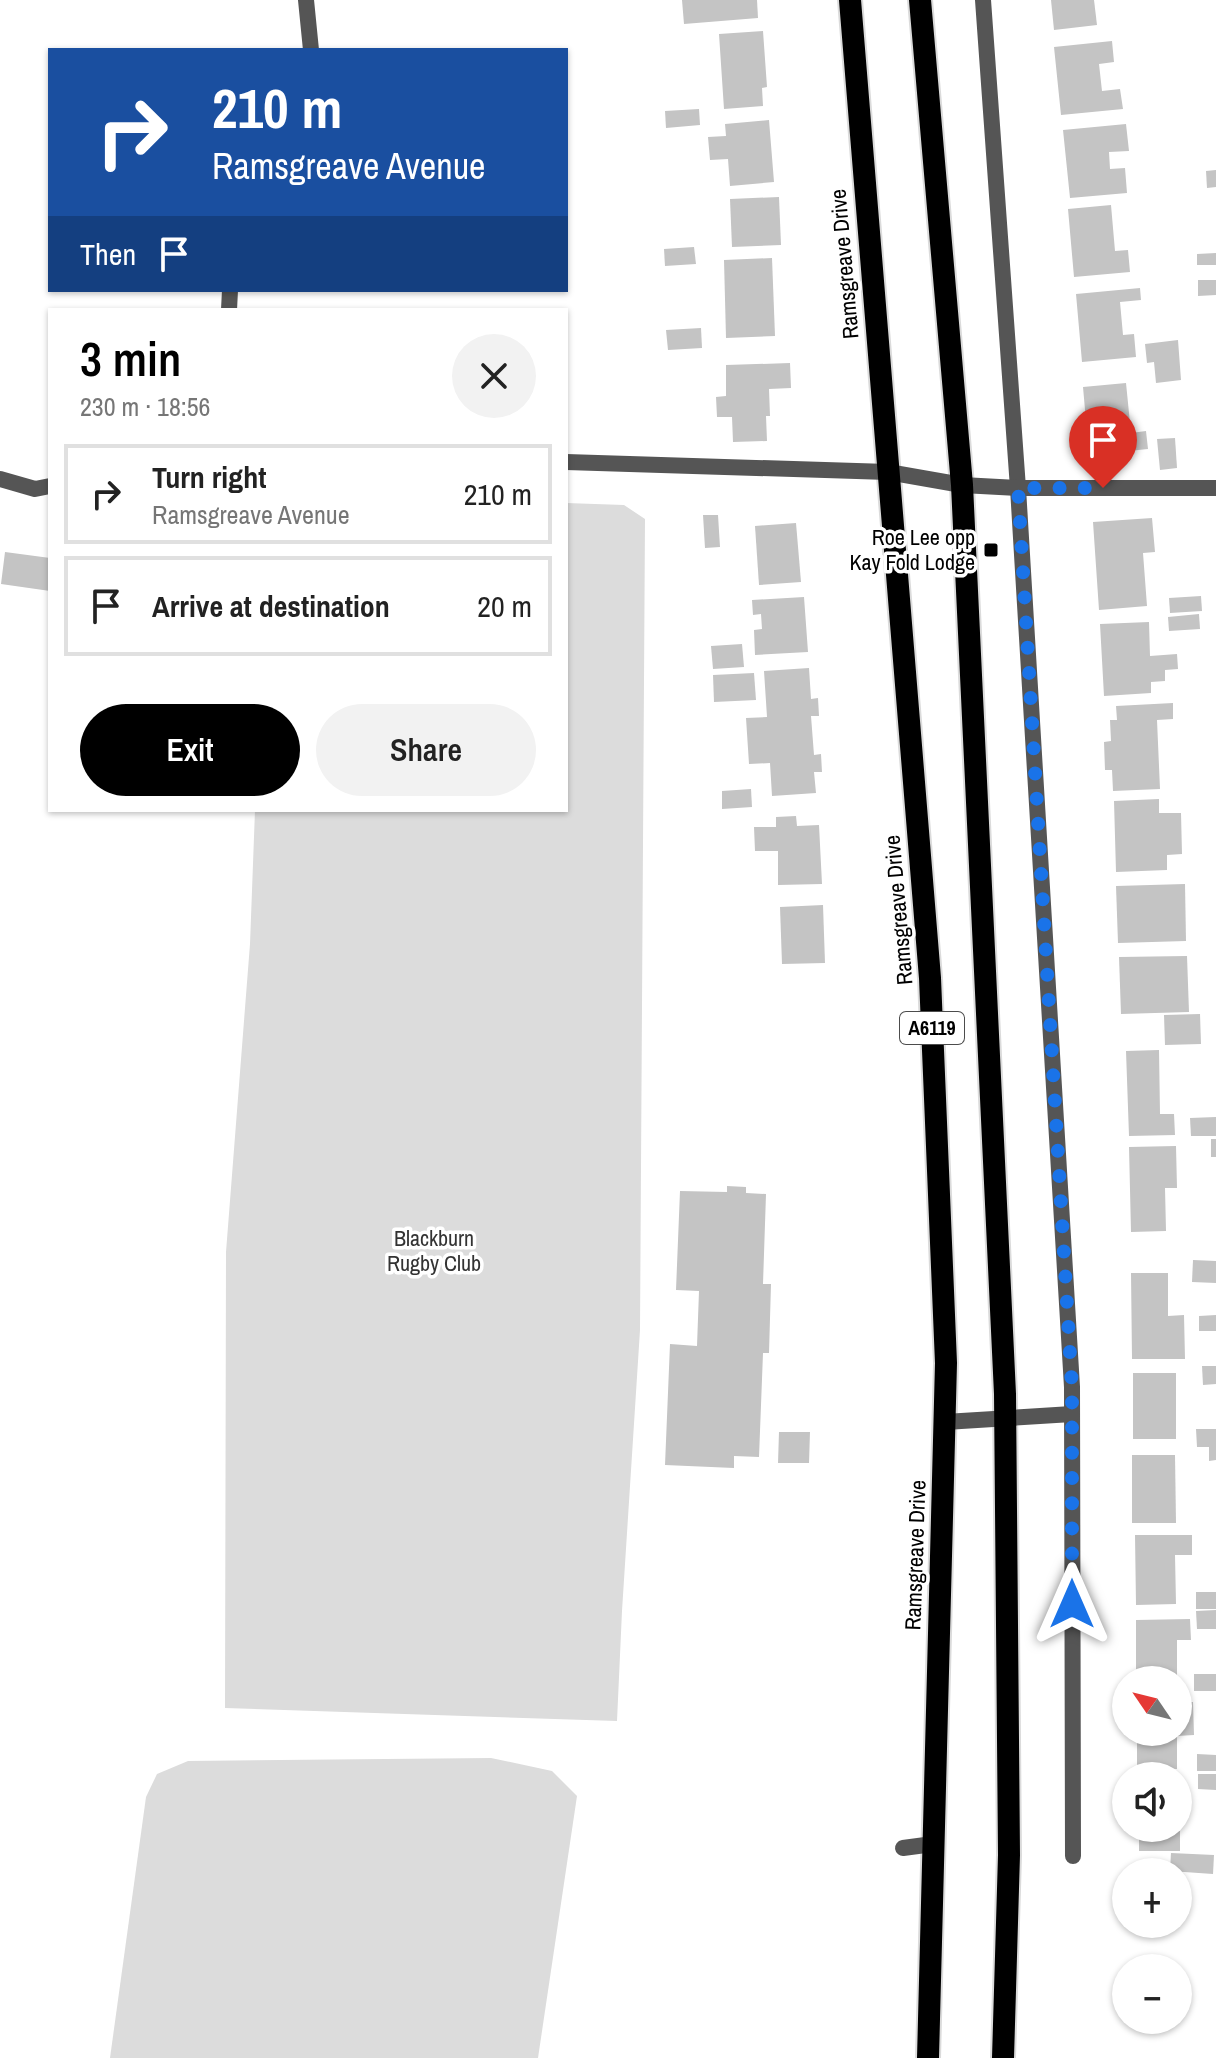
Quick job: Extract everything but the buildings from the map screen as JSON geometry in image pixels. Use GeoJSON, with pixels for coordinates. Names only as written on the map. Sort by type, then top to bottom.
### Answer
{"type":"FeatureCollection","features":[{"type":"Feature","properties":{"kind":"highway","name":"Ramsgreave Drive"},"geometry":{"type":"LineString","coordinates":[[850,0],[930,978],[946,1363],[928,2058]]}},
{"type":"Feature","properties":{"kind":"highway","name":"A6119"},"geometry":{"type":"LineString","coordinates":[[920,0],[962,485],[1005,1418],[1009,1855],[1003,2058]]}},
{"type":"Feature","properties":{"kind":"street"},"geometry":{"type":"LineString","coordinates":[[306,0],[311,48]]}},
{"type":"Feature","properties":{"kind":"street"},"geometry":{"type":"LineString","coordinates":[[983,0],[1018,488],[1072,1414],[1073,1856]]}},
{"type":"Feature","properties":{"kind":"street"},"geometry":{"type":"LineString","coordinates":[[568,462],[888,472],[962,485],[1018,488],[1216,488]]}},
{"type":"Feature","properties":{"kind":"street"},"geometry":{"type":"LineString","coordinates":[[0,479],[35,489],[48,486]]}},
{"type":"Feature","properties":{"kind":"street"},"geometry":{"type":"LineString","coordinates":[[945,1422],[1072,1414]]}},
{"type":"Feature","properties":{"kind":"street"},"geometry":{"type":"LineString","coordinates":[[903,1848],[933,1844]]}},
{"type":"Feature","properties":{"kind":"green space","name":"Blackburn Rugby Club"},"geometry":{"type":"Polygon","coordinates":[[[568,503],[624,505],[645,519],[640,1330],[617,1721],[225,1708],[226,1252],[250,944],[255,812],[568,812],[568,503]]]}},
{"type":"Feature","properties":{"kind":"green space"},"geometry":{"type":"Polygon","coordinates":[[[491,1758],[552,1771],[577,1796],[538,2058],[110,2058],[146,1797],[157,1774],[188,1761],[491,1758]]]}},
{"type":"Feature","properties":{"kind":"place","name":"Roe Lee opp Kay Fold Lodge"},"geometry":{"type":"Point","coordinates":[991,550]}},
{"type":"Feature","properties":{"kind":"route"},"geometry":{"type":"LineString","coordinates":[[1072,1604],[1072,1387],[1018,488],[1103,488]]}}]}
